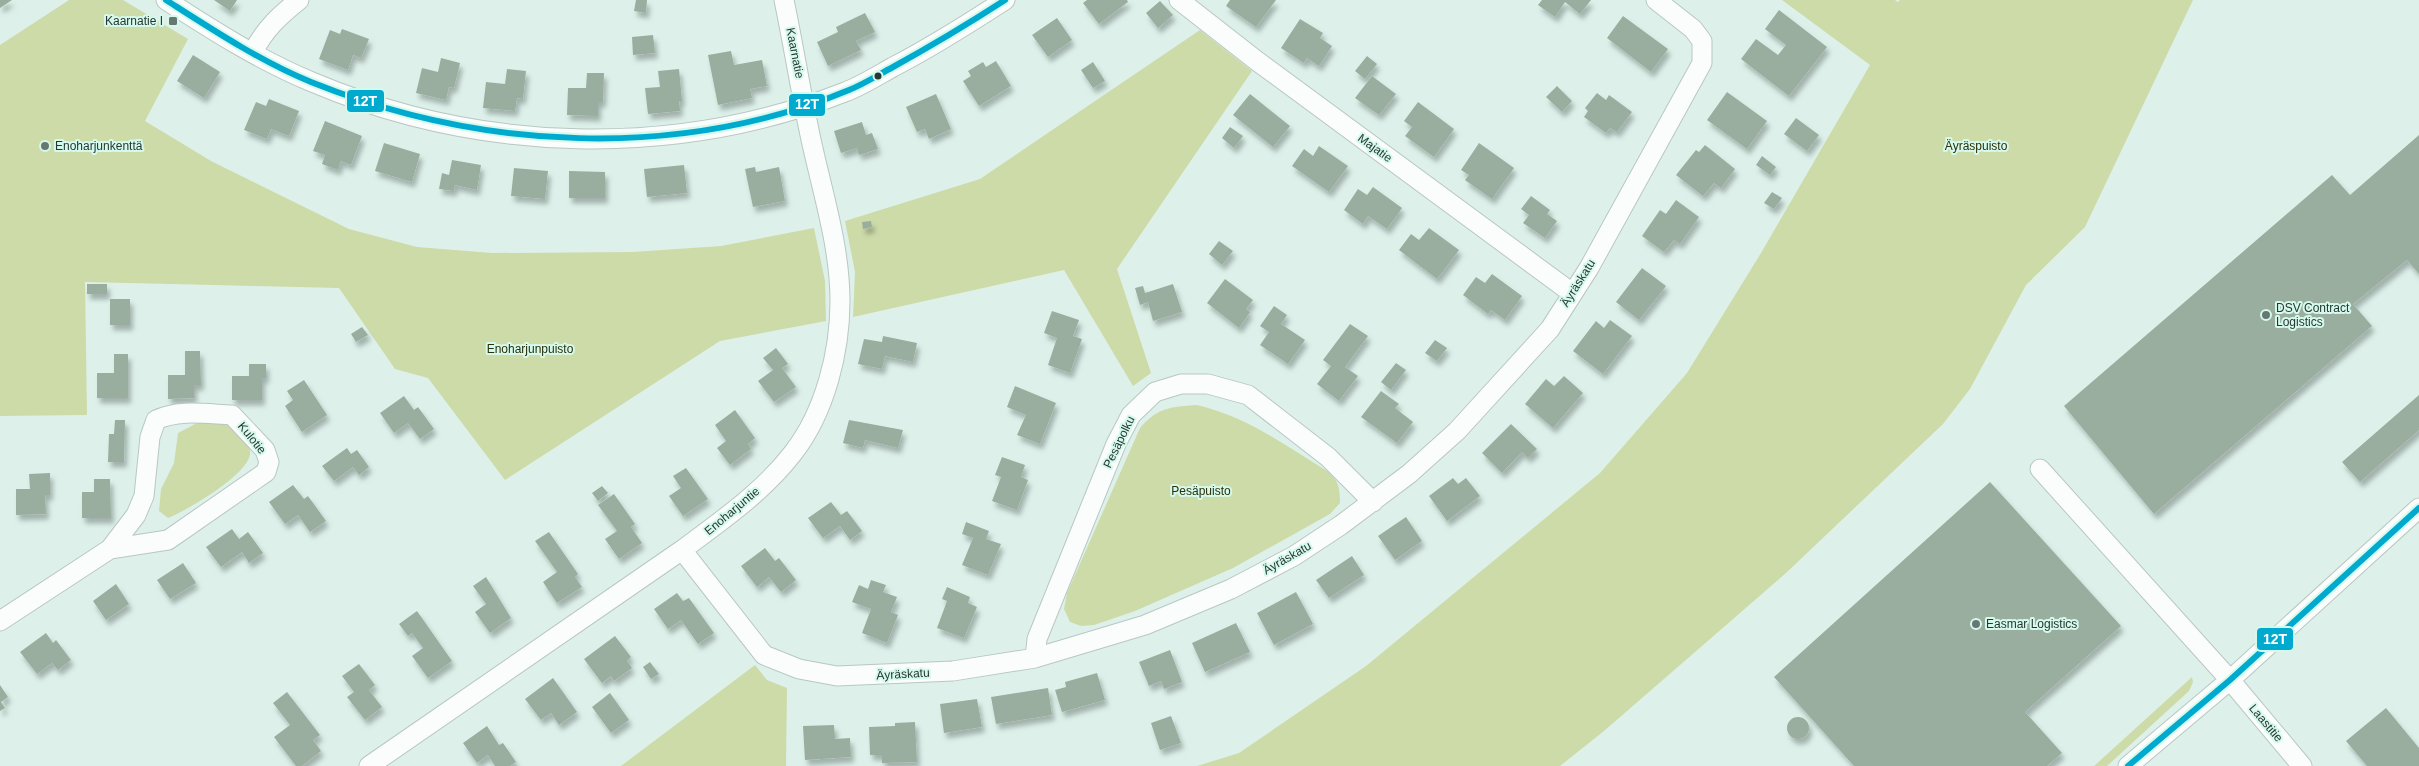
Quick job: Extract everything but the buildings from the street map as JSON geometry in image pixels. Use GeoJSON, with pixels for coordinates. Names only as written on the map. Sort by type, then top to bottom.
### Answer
{"type":"FeatureCollection","features":[{"type":"Feature","properties":{"kind":"street"},"geometry":{"type":"LineString","coordinates":[[166,0],[293,74],[352,98],[437,122],[526,137],[614,139],[663,135],[751,121],[846,92],[948,38],[1005,0]]}},
{"type":"Feature","properties":{"kind":"street"},"geometry":{"type":"LineString","coordinates":[[253,52],[263,33],[271,23],[299,0]]}},
{"type":"Feature","properties":{"kind":"street","name":"Kaarnatie"},"geometry":{"type":"LineString","coordinates":[[784,0],[805,106]]}},
{"type":"Feature","properties":{"kind":"street","name":"Majatie"},"geometry":{"type":"LineString","coordinates":[[1179,0],[1257,61],[1572,293]]}},
{"type":"Feature","properties":{"kind":"street","name":"Äyräskatu"},"geometry":{"type":"LineString","coordinates":[[682,550],[764,655],[776,662],[799,669],[837,676],[889,675],[953,670],[1036,658],[1144,625],[1231,589],[1294,556],[1373,502],[1457,431],[1550,329],[1589,268],[1702,63],[1702,41],[1693,29],[1656,0]]}},
{"type":"Feature","properties":{"kind":"street","name":"Enoharjuntie"},"geometry":{"type":"LineString","coordinates":[[370,766],[720,522],[768,481],[793,453],[818,410],[828,382],[838,329],[840,299],[837,263],[805,106]]}},
{"type":"Feature","properties":{"kind":"street","name":"Pesäpolku"},"geometry":{"type":"LineString","coordinates":[[1036,658],[1037,638],[1116,444],[1131,415],[1144,401],[1156,392],[1181,384],[1208,384],[1248,395],[1328,456],[1373,502]]}},
{"type":"Feature","properties":{"kind":"street","name":"Kulotie"},"geometry":{"type":"LineString","coordinates":[[0,621],[110,549],[136,515],[144,496],[150,437],[156,420],[168,414],[179,413],[232,415],[265,450],[269,462],[266,472],[168,540],[110,549]]}},
{"type":"Feature","properties":{"kind":"street","name":"Laastitie"},"geometry":{"type":"LineString","coordinates":[[2040,470],[2230,680],[2302,766]]}},
{"type":"Feature","properties":{"kind":"street"},"geometry":{"type":"LineString","coordinates":[[2128,766],[2230,680],[2419,508]]}},
{"type":"Feature","properties":{"kind":"green space","name":"Enoharjunpuisto"},"geometry":{"type":"Polygon","coordinates":[[[69,0],[123,0],[188,39],[145,121],[211,161],[349,229],[417,247],[492,253],[633,252],[721,246],[814,228],[825,281],[826,321],[720,341],[505,480],[428,378],[395,369],[339,288],[85,282],[87,415],[0,416],[0,45],[69,0]]]}},
{"type":"Feature","properties":{"kind":"green space","name":"Äyräspuisto"},"geometry":{"type":"Polygon","coordinates":[[[1782,0],[1895,0],[1898,2],[1900,0],[2193,0],[2085,227],[2026,285],[1970,389],[1943,424],[1786,573],[1604,731],[1560,766],[1197,766],[1239,753],[1366,666],[1600,473],[1687,373],[1761,253],[1870,65],[1782,0]]]}},
{"type":"Feature","properties":{"kind":"green space"},"geometry":{"type":"Polygon","coordinates":[[[1200,30],[1252,71],[1117,269],[1151,373],[1133,386],[1064,270],[853,317],[855,272],[845,221],[980,179],[1200,30]]]}},
{"type":"Feature","properties":{"kind":"green space","name":"Pesäpuisto"},"geometry":{"type":"Polygon","coordinates":[[[1197,405],[1233,417],[1265,432],[1327,471],[1338,485],[1340,503],[1330,514],[1233,568],[1135,611],[1094,625],[1081,626],[1070,622],[1064,609],[1067,593],[1140,428],[1153,416],[1166,409],[1197,405]]]}},
{"type":"Feature","properties":{"kind":"green space"},"geometry":{"type":"Polygon","coordinates":[[[227,420],[247,442],[250,451],[248,460],[231,480],[189,508],[168,518],[159,511],[161,489],[174,463],[178,433],[199,422],[227,420]]]}},
{"type":"Feature","properties":{"kind":"green space"},"geometry":{"type":"Polygon","coordinates":[[[755,665],[767,680],[787,688],[786,766],[621,766],[755,665]]]}},
{"type":"Feature","properties":{"kind":"green space"},"geometry":{"type":"Polygon","coordinates":[[[2192,677],[2193,682],[2189,691],[2107,766],[2094,766],[2192,677]]]}},
{"type":"Feature","properties":{"kind":"transit line","name":"12T"},"geometry":{"type":"LineString","coordinates":[[166,0],[273,65],[311,82],[376,105],[442,122],[510,133],[579,138],[648,137],[717,128],[784,113],[860,85],[935,43],[1005,0]]}},
{"type":"Feature","properties":{"kind":"transit line","name":"12T"},"geometry":{"type":"LineString","coordinates":[[2128,766],[2230,680],[2419,508]]}},
{"type":"Feature","properties":{"kind":"place","name":"Kaarnatie I"},"geometry":{"type":"Point","coordinates":[173,21]}},
{"type":"Feature","properties":{"kind":"place","name":"Enoharjunkenttä"},"geometry":{"type":"Point","coordinates":[45,146]}},
{"type":"Feature","properties":{"kind":"place","name":"DSV Contract Logistics"},"geometry":{"type":"Point","coordinates":[2266,315]}},
{"type":"Feature","properties":{"kind":"place","name":"Easmar Logistics"},"geometry":{"type":"Point","coordinates":[1976,624]}}]}
